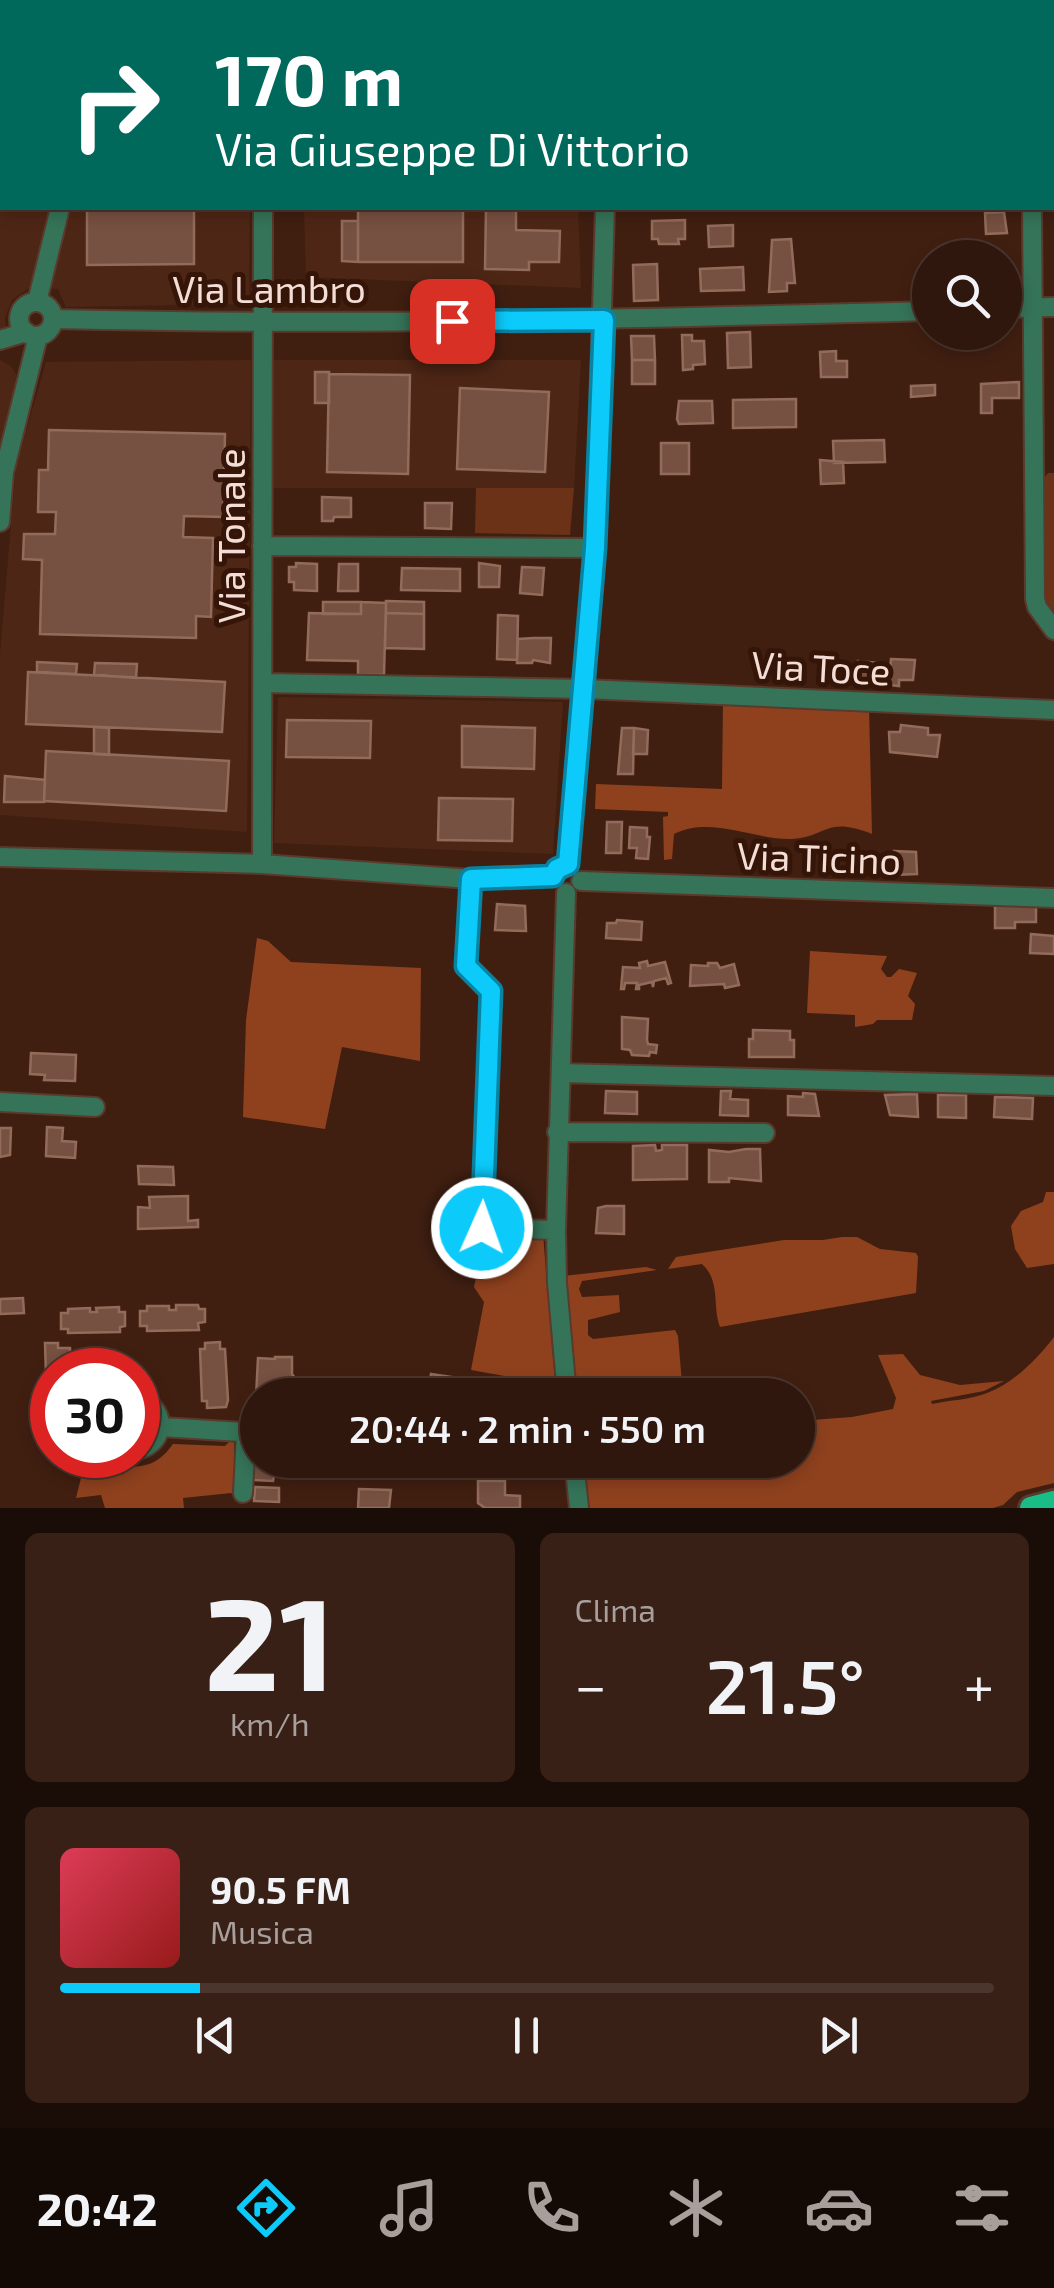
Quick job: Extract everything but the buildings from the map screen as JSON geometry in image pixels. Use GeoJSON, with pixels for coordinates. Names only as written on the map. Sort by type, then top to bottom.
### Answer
{"type":"FeatureCollection","features":[{"type":"Feature","properties":{"kind":"main road"},"geometry":{"type":"LineString","coordinates":[[1031,1508],[1054,1502]]}},
{"type":"Feature","properties":{"kind":"street"},"geometry":{"type":"LineString","coordinates":[[37,302],[60,210]]}},
{"type":"Feature","properties":{"kind":"street","name":"Via Tonale"},"geometry":{"type":"LineString","coordinates":[[262,864],[263,210]]}},
{"type":"Feature","properties":{"kind":"street"},"geometry":{"type":"LineString","coordinates":[[565,1378],[556,1283],[557,1132],[574,887],[558,889],[586,690],[595,548],[605,210]]}},
{"type":"Feature","properties":{"kind":"street"},"geometry":{"type":"LineString","coordinates":[[1032,210],[1035,603],[1054,630]]}},
{"type":"Feature","properties":{"kind":"street"},"geometry":{"type":"LineString","coordinates":[[0,340],[32,334],[51,328],[54,319],[50,309],[37,302],[20,313],[20,324],[32,334]]}},
{"type":"Feature","properties":{"kind":"street"},"geometry":{"type":"LineString","coordinates":[[1022,308],[1054,307]]}},
{"type":"Feature","properties":{"kind":"street","name":"Via Lambro"},"geometry":{"type":"LineString","coordinates":[[54,319],[604,320],[912,311]]}},
{"type":"Feature","properties":{"kind":"street"},"geometry":{"type":"LineString","coordinates":[[0,522],[4,472],[32,334]]}},
{"type":"Feature","properties":{"kind":"street"},"geometry":{"type":"LineString","coordinates":[[1034,466],[1054,465]]}},
{"type":"Feature","properties":{"kind":"street"},"geometry":{"type":"LineString","coordinates":[[262,546],[595,548]]}},
{"type":"Feature","properties":{"kind":"street","name":"Via Toce"},"geometry":{"type":"LineString","coordinates":[[263,683],[586,690],[1054,710]]}},
{"type":"Feature","properties":{"kind":"street"},"geometry":{"type":"LineString","coordinates":[[0,857],[262,864],[471,879],[561,870]]}},
{"type":"Feature","properties":{"kind":"street"},"geometry":{"type":"LineString","coordinates":[[471,879],[466,966],[491,991],[482,1228],[556,1230]]}},
{"type":"Feature","properties":{"kind":"street","name":"Via Ticino"},"geometry":{"type":"LineString","coordinates":[[574,887],[1054,898]]}},
{"type":"Feature","properties":{"kind":"street"},"geometry":{"type":"LineString","coordinates":[[561,1073],[1054,1086]]}},
{"type":"Feature","properties":{"kind":"street"},"geometry":{"type":"LineString","coordinates":[[0,1102],[95,1108]]}},
{"type":"Feature","properties":{"kind":"street"},"geometry":{"type":"LineString","coordinates":[[557,1132],[765,1133]]}},
{"type":"Feature","properties":{"kind":"street"},"geometry":{"type":"LineString","coordinates":[[160,1428],[240,1432]]}},
{"type":"Feature","properties":{"kind":"street"},"geometry":{"type":"LineString","coordinates":[[244,1493],[246,1478]]}},
{"type":"Feature","properties":{"kind":"street"},"geometry":{"type":"LineString","coordinates":[[576,1478],[578,1507]]}},
{"type":"Feature","properties":{"kind":"shaded area"},"geometry":{"type":"Polygon","coordinates":[[[0,210],[250,210],[249,304],[66,307],[58,289],[30,287],[12,300],[5,317],[6,329],[0,332],[0,210]]]}},
{"type":"Feature","properties":{"kind":"shaded area"},"geometry":{"type":"Polygon","coordinates":[[[304,210],[578,210],[581,288],[306,277],[304,210]]]}},
{"type":"Feature","properties":{"kind":"shaded area"},"geometry":{"type":"Polygon","coordinates":[[[0,360],[16,374],[15,395],[0,447],[0,360]]]}},
{"type":"Feature","properties":{"kind":"shaded area"},"geometry":{"type":"Polygon","coordinates":[[[251,360],[247,832],[0,815],[0,654],[16,466],[46,362],[251,360]]]}},
{"type":"Feature","properties":{"kind":"shaded area"},"geometry":{"type":"Polygon","coordinates":[[[273,360],[581,360],[574,488],[273,488],[273,360]]]}},
{"type":"Feature","properties":{"kind":"shaded area"},"geometry":{"type":"Polygon","coordinates":[[[1054,473],[1054,612],[1043,600],[1044,478],[1054,473]]]}},
{"type":"Feature","properties":{"kind":"shaded area"},"geometry":{"type":"Polygon","coordinates":[[[476,488],[574,488],[570,535],[475,533],[476,488]]]}},
{"type":"Feature","properties":{"kind":"shaded area"},"geometry":{"type":"Polygon","coordinates":[[[278,697],[563,702],[553,854],[274,843],[278,697]]]}},
{"type":"Feature","properties":{"kind":"shaded area"},"geometry":{"type":"Polygon","coordinates":[[[723,699],[869,707],[872,834],[835,827],[790,839],[702,827],[674,834],[672,859],[664,860],[663,817],[668,812],[595,809],[596,784],[722,789],[723,699]]]}},
{"type":"Feature","properties":{"kind":"shaded area"},"geometry":{"type":"Polygon","coordinates":[[[257,938],[268,941],[291,962],[421,968],[420,1061],[342,1047],[325,1129],[243,1117],[246,1020],[257,938]]]}},
{"type":"Feature","properties":{"kind":"shaded area"},"geometry":{"type":"Polygon","coordinates":[[[810,951],[887,956],[881,969],[887,977],[899,969],[917,973],[908,996],[915,1004],[912,1020],[877,1020],[855,1027],[855,1015],[807,1013],[810,951]]]}},
{"type":"Feature","properties":{"kind":"shaded area"},"geometry":{"type":"Polygon","coordinates":[[[1046,1192],[1054,1192],[1054,1264],[1027,1268],[1015,1249],[1011,1226],[1021,1211],[1043,1202],[1046,1192]]]}},
{"type":"Feature","properties":{"kind":"shaded area"},"geometry":{"type":"Polygon","coordinates":[[[452,1232],[543,1234],[555,1378],[516,1378],[471,1370],[484,1302],[474,1287],[477,1273],[471,1248],[454,1242],[452,1232]]]}},
{"type":"Feature","properties":{"kind":"shaded area"},"geometry":{"type":"Polygon","coordinates":[[[857,1237],[880,1249],[916,1253],[916,1293],[720,1327],[712,1278],[702,1264],[668,1269],[676,1257],[784,1240],[857,1237]]]}},
{"type":"Feature","properties":{"kind":"shaded area"},"geometry":{"type":"Polygon","coordinates":[[[646,1267],[657,1270],[582,1281],[582,1297],[619,1295],[620,1312],[588,1320],[588,1335],[593,1339],[675,1330],[682,1378],[572,1378],[563,1276],[646,1267]]]}},
{"type":"Feature","properties":{"kind":"shaded area"},"geometry":{"type":"Polygon","coordinates":[[[1054,1337],[1054,1483],[1017,1492],[1003,1505],[585,1508],[582,1478],[815,1478],[815,1420],[893,1409],[896,1398],[878,1355],[903,1354],[920,1375],[960,1385],[1004,1381],[984,1391],[931,1401],[932,1404],[997,1389],[1040,1354],[1054,1337]]]}},
{"type":"Feature","properties":{"kind":"shaded area"},"geometry":{"type":"Polygon","coordinates":[[[234,1442],[235,1496],[231,1493],[183,1498],[184,1508],[105,1508],[101,1495],[76,1498],[81,1478],[160,1478],[160,1458],[173,1444],[225,1446],[234,1442]]]}},
{"type":"Feature","properties":{"kind":"route"},"geometry":{"type":"LineString","coordinates":[[452,321],[604,320],[586,690],[568,864],[560,866],[553,876],[471,879],[466,966],[491,991],[482,1228]]}}]}
